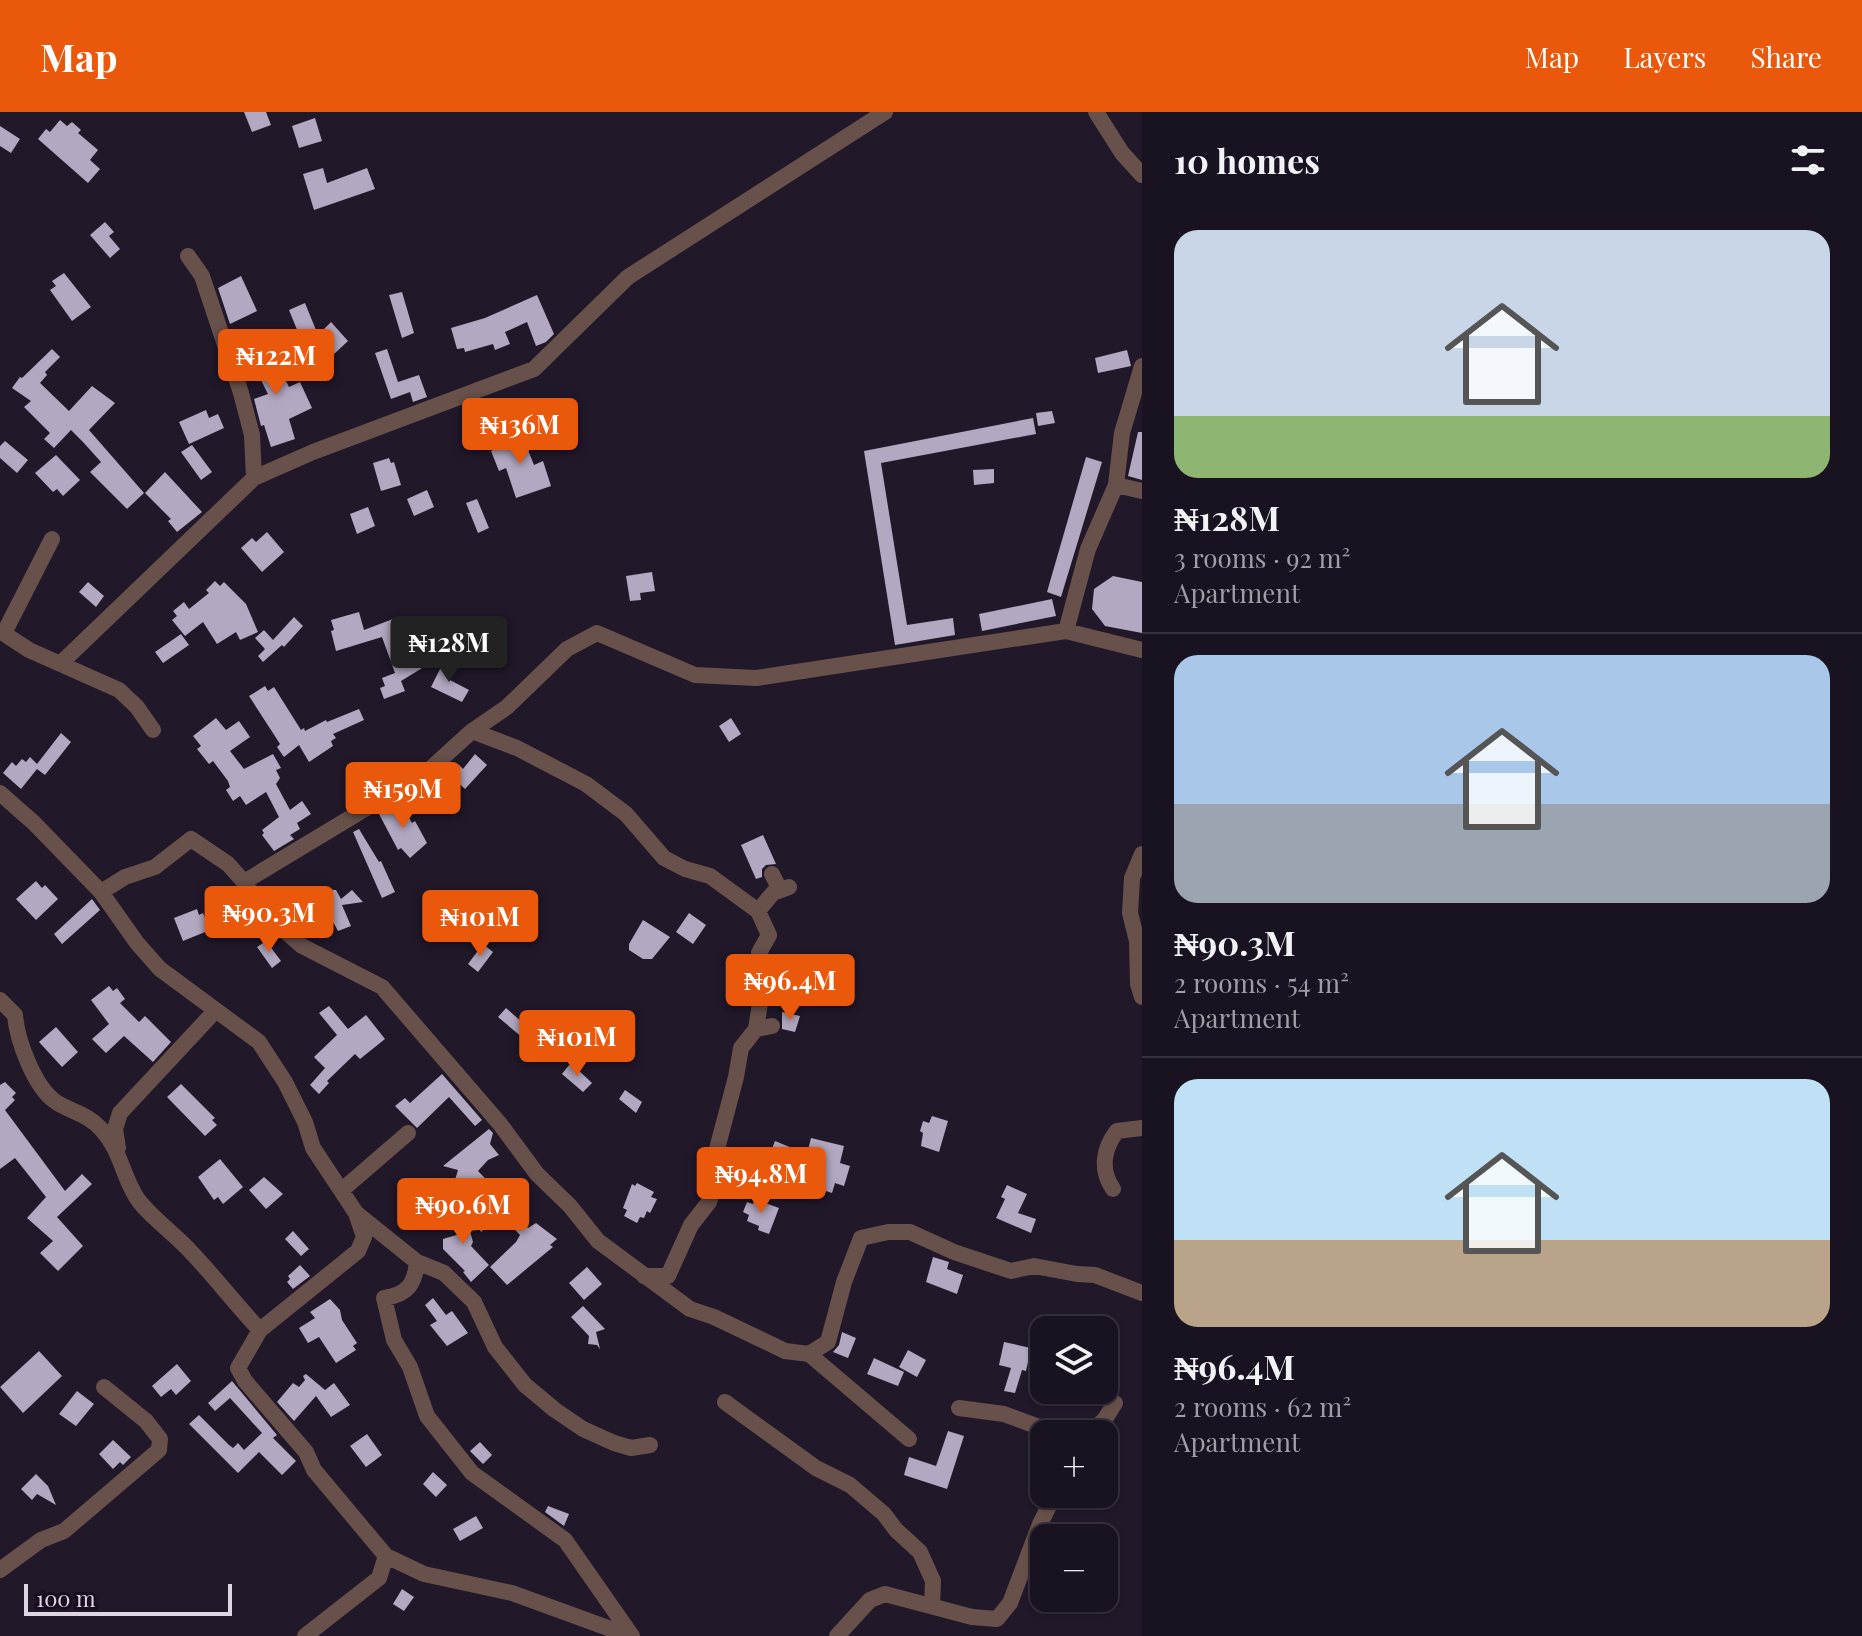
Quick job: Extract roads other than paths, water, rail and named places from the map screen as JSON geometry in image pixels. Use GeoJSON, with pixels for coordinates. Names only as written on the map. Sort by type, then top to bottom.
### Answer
{"type":"FeatureCollection","features":[{"type":"Feature","properties":{"kind":"street"},"geometry":{"type":"LineString","coordinates":[[60,664],[254,478],[313,452],[534,369],[628,277],[885,112]]}},
{"type":"Feature","properties":{"kind":"street"},"geometry":{"type":"LineString","coordinates":[[1096,112],[1122,153],[1142,175]]}},
{"type":"Feature","properties":{"kind":"street"},"geometry":{"type":"LineString","coordinates":[[188,256],[202,276],[241,393],[252,435],[254,478]]}},
{"type":"Feature","properties":{"kind":"street"},"geometry":{"type":"LineString","coordinates":[[1066,631],[1088,549],[1116,485],[1122,433],[1142,366]]}},
{"type":"Feature","properties":{"kind":"street"},"geometry":{"type":"LineString","coordinates":[[1116,485],[1142,491]]}},
{"type":"Feature","properties":{"kind":"street"},"geometry":{"type":"LineString","coordinates":[[52,539],[2,632],[29,650],[119,690],[137,707],[153,730]]}},
{"type":"Feature","properties":{"kind":"street"},"geometry":{"type":"LineString","coordinates":[[244,882],[428,771],[472,731],[507,707],[567,649],[597,633],[695,675],[756,678],[1066,631],[1142,650]]}},
{"type":"Feature","properties":{"kind":"street"},"geometry":{"type":"LineString","coordinates":[[472,731],[517,748],[586,784],[626,814],[664,858],[710,876],[758,911],[769,935],[759,953],[765,971],[764,1028],[741,1048],[717,1149],[720,1169],[709,1202],[691,1225],[668,1276],[644,1276]]}},
{"type":"Feature","properties":{"kind":"street"},"geometry":{"type":"LineString","coordinates":[[0,793],[101,892],[137,943],[160,969],[259,1042],[285,1082],[305,1122],[313,1148],[356,1213],[364,1237],[358,1251],[260,1330],[238,1368],[245,1381],[306,1452],[314,1470],[386,1556],[424,1574],[512,1593],[631,1636]]}},
{"type":"Feature","properties":{"kind":"street"},"geometry":{"type":"LineString","coordinates":[[101,892],[125,877],[155,867],[191,839],[228,864],[239,873],[272,920],[302,946],[382,987],[500,1124],[537,1174],[570,1206],[598,1241],[690,1309],[785,1351],[809,1354],[909,1439]]}},
{"type":"Feature","properties":{"kind":"street"},"geometry":{"type":"LineString","coordinates":[[1142,854],[1132,878],[1130,913],[1137,941],[1138,984],[1142,997]]}},
{"type":"Feature","properties":{"kind":"street"},"geometry":{"type":"LineString","coordinates":[[758,911],[773,893],[784,888],[772,874]]}},
{"type":"Feature","properties":{"kind":"street"},"geometry":{"type":"LineString","coordinates":[[0,1000],[15,1015],[17,1036],[32,1070],[54,1101],[88,1116],[104,1131],[119,1154],[136,1196],[260,1330]]}},
{"type":"Feature","properties":{"kind":"street"},"geometry":{"type":"LineString","coordinates":[[119,1154],[115,1129],[120,1113],[216,1010]]}},
{"type":"Feature","properties":{"kind":"street"},"geometry":{"type":"LineString","coordinates":[[1113,1189],[1105,1177],[1104,1165],[1109,1141],[1117,1131],[1142,1128]]}},
{"type":"Feature","properties":{"kind":"street"},"geometry":{"type":"LineString","coordinates":[[342,1190],[408,1133]]}},
{"type":"Feature","properties":{"kind":"street"},"geometry":{"type":"LineString","coordinates":[[356,1213],[417,1262],[444,1273],[474,1302],[495,1347],[525,1385],[555,1410],[583,1429],[614,1443],[631,1448],[650,1445]]}},
{"type":"Feature","properties":{"kind":"street"},"geometry":{"type":"LineString","coordinates":[[809,1354],[828,1342],[844,1282],[861,1238],[888,1232],[910,1232],[954,1252],[1011,1271],[1034,1266],[1095,1275],[1142,1293]]}},
{"type":"Feature","properties":{"kind":"street"},"geometry":{"type":"LineString","coordinates":[[417,1262],[415,1280],[398,1296],[384,1298],[394,1340],[410,1367],[427,1416],[472,1473],[565,1540],[631,1636]]}},
{"type":"Feature","properties":{"kind":"street"},"geometry":{"type":"LineString","coordinates":[[0,1570],[41,1540],[64,1531],[159,1450],[160,1439],[146,1421],[104,1387]]}},
{"type":"Feature","properties":{"kind":"street"},"geometry":{"type":"LineString","coordinates":[[725,1402],[816,1468],[850,1485],[884,1514],[920,1552],[933,1581],[932,1606]]}},
{"type":"Feature","properties":{"kind":"street"},"geometry":{"type":"LineString","coordinates":[[959,1408],[1004,1414],[1030,1424]]}},
{"type":"Feature","properties":{"kind":"street"},"geometry":{"type":"LineString","coordinates":[[837,1636],[870,1600],[885,1594],[972,1617],[997,1619],[1010,1603],[1048,1508]]}},
{"type":"Feature","properties":{"kind":"street"},"geometry":{"type":"LineString","coordinates":[[305,1636],[379,1578],[386,1556]]}}]}
